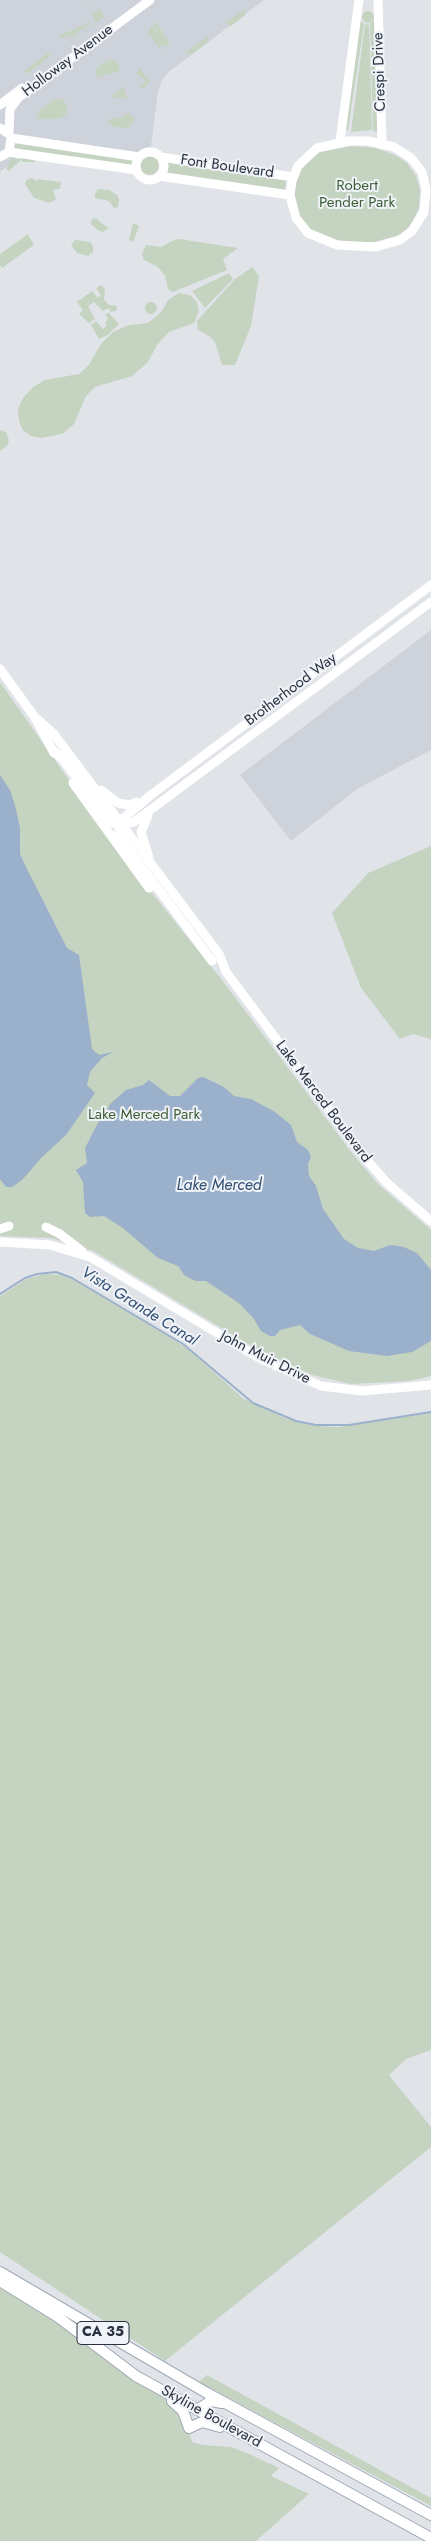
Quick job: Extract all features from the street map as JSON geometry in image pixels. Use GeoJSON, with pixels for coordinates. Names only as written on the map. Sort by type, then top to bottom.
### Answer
{"type":"FeatureCollection","features":[{"type":"Feature","properties":{"kind":"main road","name":"Holloway Avenue"},"geometry":{"type":"LineString","coordinates":[[0,105],[141,0]]}},
{"type":"Feature","properties":{"kind":"main road","name":"Holloway Avenue"},"geometry":{"type":"LineString","coordinates":[[9,152],[10,109],[18,98],[150,0]]}},
{"type":"Feature","properties":{"kind":"main road","name":"Crespi Drive"},"geometry":{"type":"LineString","coordinates":[[340,141],[359,0]]}},
{"type":"Feature","properties":{"kind":"main road","name":"Crespi Drive"},"geometry":{"type":"LineString","coordinates":[[378,0],[382,144]]}},
{"type":"Feature","properties":{"kind":"main road"},"geometry":{"type":"LineString","coordinates":[[0,128],[10,136],[140,157]]}},
{"type":"Feature","properties":{"kind":"main road"},"geometry":{"type":"LineString","coordinates":[[340,141],[368,141],[382,144],[394,147],[411,158],[422,172],[428,184],[428,204],[420,220],[406,236],[385,246],[362,248],[338,245],[308,233],[296,218],[290,196],[293,177],[298,166],[310,153],[323,146],[340,141]]}},
{"type":"Feature","properties":{"kind":"main road"},"geometry":{"type":"LineString","coordinates":[[0,157],[9,152],[137,170],[143,177],[148,179],[159,176],[164,167],[161,157],[153,152],[147,152],[140,157],[137,170]]}},
{"type":"Feature","properties":{"kind":"main road","name":"Font Boulevard"},"geometry":{"type":"LineString","coordinates":[[161,157],[293,177]]}},
{"type":"Feature","properties":{"kind":"main road","name":"Font Boulevard"},"geometry":{"type":"LineString","coordinates":[[159,176],[290,196]]}},
{"type":"Feature","properties":{"kind":"main road","name":"Brotherhood Way"},"geometry":{"type":"LineString","coordinates":[[151,795],[431,585]]}},
{"type":"Feature","properties":{"kind":"main road","name":"Brotherhood Way"},"geometry":{"type":"LineString","coordinates":[[159,806],[431,602]]}},
{"type":"Feature","properties":{"kind":"main road","name":"Lake Merced Boulevard"},"geometry":{"type":"LineString","coordinates":[[0,669],[34,716],[70,779],[169,913],[212,961],[226,972],[365,1158],[387,1183],[431,1221]]}},
{"type":"Feature","properties":{"kind":"main road","name":"Lake Merced Boulevard"},"geometry":{"type":"LineString","coordinates":[[34,716],[53,733],[156,873],[219,954],[226,972]]}},
{"type":"Feature","properties":{"kind":"main road"},"geometry":{"type":"LineString","coordinates":[[52,749],[63,760],[108,820],[120,825],[139,820],[159,806]]}},
{"type":"Feature","properties":{"kind":"main road"},"geometry":{"type":"LineString","coordinates":[[74,762],[114,802],[129,805],[151,795]]}},
{"type":"Feature","properties":{"kind":"main road"},"geometry":{"type":"LineString","coordinates":[[120,825],[129,811],[151,795]]}},
{"type":"Feature","properties":{"kind":"main road"},"geometry":{"type":"LineString","coordinates":[[156,873],[142,841],[141,832],[145,819],[159,806]]}},
{"type":"Feature","properties":{"kind":"main road"},"geometry":{"type":"LineString","coordinates":[[120,825],[129,851],[212,961]]}},
{"type":"Feature","properties":{"kind":"main road"},"geometry":{"type":"LineString","coordinates":[[46,1227],[60,1234],[90,1257]]}},
{"type":"Feature","properties":{"kind":"main road","name":"John Muir Drive"},"geometry":{"type":"LineString","coordinates":[[0,1242],[50,1245],[90,1257],[254,1356],[310,1382],[331,1388],[362,1391],[431,1385]]}},
{"type":"Feature","properties":{"kind":"main road","name":"Skyline Boulevard"},"geometry":{"type":"LineString","coordinates":[[0,2272],[158,2365],[431,2515]]}},
{"type":"Feature","properties":{"kind":"main road","name":"Skyline Boulevard"},"geometry":{"type":"LineString","coordinates":[[0,2281],[58,2317],[121,2365],[151,2384],[431,2538]]}},
{"type":"Feature","properties":{"kind":"main road"},"geometry":{"type":"LineString","coordinates":[[158,2365],[194,2390],[200,2402],[197,2410]]}},
{"type":"Feature","properties":{"kind":"main road"},"geometry":{"type":"LineString","coordinates":[[151,2384],[181,2408],[189,2428],[202,2422],[233,2430]]}},
{"type":"Feature","properties":{"kind":"main road"},"geometry":{"type":"LineString","coordinates":[[197,2410],[207,2403],[216,2402],[259,2421]]}},
{"type":"Feature","properties":{"kind":"shaded area"},"geometry":{"type":"Polygon","coordinates":[[[0,0],[264,0],[170,71],[162,80],[158,91],[151,146],[136,155],[21,138],[16,159],[0,172],[0,0]]]}},
{"type":"Feature","properties":{"kind":"shaded area"},"geometry":{"type":"Polygon","coordinates":[[[431,630],[431,750],[357,789],[291,841],[240,775],[431,630]]]}},
{"type":"Feature","properties":{"kind":"green space"},"geometry":{"type":"Polygon","coordinates":[[[87,0],[92,12],[100,10],[104,17],[63,47],[95,22],[87,0]]]}},
{"type":"Feature","properties":{"kind":"green space"},"geometry":{"type":"Polygon","coordinates":[[[245,9],[245,15],[231,26],[225,23],[245,9]]]}},
{"type":"Feature","properties":{"kind":"green space"},"geometry":{"type":"Polygon","coordinates":[[[366,11],[370,11],[374,17],[370,23],[366,23],[362,19],[362,15],[366,11]]]}},
{"type":"Feature","properties":{"kind":"green space"},"geometry":{"type":"Polygon","coordinates":[[[360,20],[364,24],[348,130],[345,130],[360,20]]]}},
{"type":"Feature","properties":{"kind":"green space"},"geometry":{"type":"Polygon","coordinates":[[[374,20],[378,133],[373,130],[370,24],[374,20]]]}},
{"type":"Feature","properties":{"kind":"green space"},"geometry":{"type":"Polygon","coordinates":[[[93,21],[71,38],[69,35],[61,38],[60,35],[93,21]]]}},
{"type":"Feature","properties":{"kind":"green space"},"geometry":{"type":"Polygon","coordinates":[[[156,22],[170,43],[164,49],[168,43],[159,48],[148,33],[152,25],[163,38],[153,24],[156,22]]]}},
{"type":"Feature","properties":{"kind":"green space"},"geometry":{"type":"Polygon","coordinates":[[[365,24],[369,25],[372,130],[351,132],[365,24]]]}},
{"type":"Feature","properties":{"kind":"green space"},"geometry":{"type":"Polygon","coordinates":[[[208,36],[207,43],[192,54],[185,53],[208,36]]]}},
{"type":"Feature","properties":{"kind":"green space"},"geometry":{"type":"Polygon","coordinates":[[[49,52],[50,56],[27,74],[24,71],[49,52]]]}},
{"type":"Feature","properties":{"kind":"green space"},"geometry":{"type":"Polygon","coordinates":[[[108,60],[117,61],[120,71],[97,78],[96,69],[108,60]]]}},
{"type":"Feature","properties":{"kind":"green space"},"geometry":{"type":"Polygon","coordinates":[[[139,67],[150,81],[147,86],[142,88],[139,84],[142,85],[146,81],[136,73],[139,71],[139,67]]]}},
{"type":"Feature","properties":{"kind":"green space"},"geometry":{"type":"Polygon","coordinates":[[[123,86],[127,99],[112,97],[112,96],[123,86]]]}},
{"type":"Feature","properties":{"kind":"green space"},"geometry":{"type":"Polygon","coordinates":[[[55,99],[62,99],[68,106],[65,116],[59,119],[35,119],[42,108],[55,99]]]}},
{"type":"Feature","properties":{"kind":"green space"},"geometry":{"type":"Polygon","coordinates":[[[128,113],[134,117],[134,121],[128,128],[114,127],[108,121],[108,119],[114,122],[110,118],[119,118],[128,113]]]}},
{"type":"Feature","properties":{"kind":"green space"},"geometry":{"type":"Polygon","coordinates":[[[16,142],[132,160],[132,166],[15,149],[16,142]]]}},
{"type":"Feature","properties":{"kind":"green space","name":"Robert Pender Park"},"geometry":{"type":"Polygon","coordinates":[[[353,146],[376,148],[397,156],[407,163],[416,176],[420,190],[419,208],[410,226],[399,235],[374,242],[348,242],[332,239],[310,229],[302,221],[295,206],[294,187],[301,167],[320,152],[353,146]]]}},
{"type":"Feature","properties":{"kind":"green space"},"geometry":{"type":"Polygon","coordinates":[[[149,155],[156,158],[159,165],[156,172],[149,175],[142,172],[139,165],[142,158],[149,155]]]}},
{"type":"Feature","properties":{"kind":"green space"},"geometry":{"type":"Polygon","coordinates":[[[22,156],[34,159],[35,162],[23,162],[21,160],[9,171],[6,169],[11,159],[21,159],[22,156]]]}},
{"type":"Feature","properties":{"kind":"green space"},"geometry":{"type":"Polygon","coordinates":[[[166,162],[286,179],[285,192],[164,174],[166,162]]]}},
{"type":"Feature","properties":{"kind":"green space"},"geometry":{"type":"Polygon","coordinates":[[[32,178],[37,181],[38,179],[61,182],[60,189],[53,190],[56,199],[50,203],[34,198],[25,184],[26,180],[32,178]]]}},
{"type":"Feature","properties":{"kind":"green space"},"geometry":{"type":"Polygon","coordinates":[[[99,189],[109,190],[117,195],[119,199],[118,207],[114,208],[109,201],[95,198],[95,193],[99,189]]]}},
{"type":"Feature","properties":{"kind":"green space"},"geometry":{"type":"Polygon","coordinates":[[[96,218],[109,228],[103,232],[99,231],[91,224],[92,219],[96,218]]]}},
{"type":"Feature","properties":{"kind":"green space"},"geometry":{"type":"Polygon","coordinates":[[[133,223],[139,226],[133,242],[129,240],[133,223]]]}},
{"type":"Feature","properties":{"kind":"green space"},"geometry":{"type":"Polygon","coordinates":[[[28,234],[34,245],[2,268],[0,265],[0,254],[28,234]]]}},
{"type":"Feature","properties":{"kind":"green space"},"geometry":{"type":"Polygon","coordinates":[[[181,239],[238,248],[223,259],[227,270],[173,292],[168,289],[165,276],[158,267],[144,260],[142,254],[146,245],[161,247],[174,240],[181,239]]]}},
{"type":"Feature","properties":{"kind":"green space"},"geometry":{"type":"Polygon","coordinates":[[[75,240],[90,242],[93,246],[93,252],[88,256],[77,253],[71,245],[75,240]]]}},
{"type":"Feature","properties":{"kind":"green space"},"geometry":{"type":"Polygon","coordinates":[[[252,267],[259,276],[251,326],[235,365],[222,365],[215,342],[198,330],[197,321],[234,280],[252,267]]]}},
{"type":"Feature","properties":{"kind":"green space"},"geometry":{"type":"Polygon","coordinates":[[[229,273],[233,279],[205,308],[192,291],[229,273]]]}},
{"type":"Feature","properties":{"kind":"green space"},"geometry":{"type":"Polygon","coordinates":[[[101,285],[105,289],[104,299],[109,305],[117,306],[116,311],[111,312],[108,308],[103,311],[94,302],[88,306],[95,319],[89,323],[79,314],[83,310],[77,302],[92,291],[97,297],[101,296],[96,288],[101,285]]]}},
{"type":"Feature","properties":{"kind":"green space"},"geometry":{"type":"Polygon","coordinates":[[[179,293],[190,295],[197,302],[199,311],[194,323],[169,332],[157,345],[148,362],[132,376],[95,387],[86,396],[74,424],[62,434],[41,438],[31,436],[23,430],[19,421],[18,409],[23,398],[33,387],[45,380],[79,374],[89,365],[100,345],[113,332],[129,325],[147,323],[162,311],[168,300],[179,293]]]}},
{"type":"Feature","properties":{"kind":"green space"},"geometry":{"type":"Polygon","coordinates":[[[149,302],[153,302],[157,308],[153,314],[149,314],[145,310],[145,306],[149,302]]]}},
{"type":"Feature","properties":{"kind":"green space"},"geometry":{"type":"Polygon","coordinates":[[[109,313],[119,324],[106,336],[99,339],[91,325],[96,321],[103,329],[107,325],[105,324],[108,318],[105,314],[109,313]]]}},
{"type":"Feature","properties":{"kind":"green space"},"geometry":{"type":"Polygon","coordinates":[[[0,430],[6,432],[9,440],[7,446],[0,451],[0,430]]]}},
{"type":"Feature","properties":{"kind":"green space","name":"Lake Merced Park"},"geometry":{"type":"Polygon","coordinates":[[[0,682],[123,857],[222,980],[352,1153],[378,1184],[431,1230],[431,1376],[409,1381],[351,1384],[312,1375],[253,1347],[93,1251],[51,1238],[0,1236],[0,682]]]}},
{"type":"Feature","properties":{"kind":"green space"},"geometry":{"type":"Polygon","coordinates":[[[431,846],[431,1039],[413,1034],[400,1039],[361,988],[332,913],[368,873],[431,846]]]}},
{"type":"Feature","properties":{"kind":"green space"},"geometry":{"type":"Polygon","coordinates":[[[44,1274],[60,1275],[77,1281],[188,1349],[244,1399],[287,1419],[316,1426],[338,1427],[431,1413],[431,2050],[406,2059],[389,2075],[431,2127],[431,2147],[165,2361],[0,2252],[0,1296],[26,1279],[44,1274]]]}},
{"type":"Feature","properties":{"kind":"green space"},"geometry":{"type":"Polygon","coordinates":[[[0,2281],[181,2408],[192,2442],[202,2445],[231,2447],[247,2453],[279,2468],[271,2476],[309,2494],[256,2541],[0,2541],[0,2281]]]}},
{"type":"Feature","properties":{"kind":"green space"},"geometry":{"type":"Polygon","coordinates":[[[207,2375],[431,2498],[431,2506],[199,2382],[207,2375]]]}},
{"type":"Feature","properties":{"kind":"water"},"geometry":{"type":"Polygon","coordinates":[[[0,775],[10,790],[16,809],[20,828],[20,854],[67,948],[79,955],[92,1049],[99,1055],[113,1052],[102,1058],[90,1072],[87,1085],[95,1093],[66,1135],[42,1157],[22,1180],[12,1187],[6,1187],[0,1179],[0,775]]]}},
{"type":"Feature","properties":{"kind":"water","name":"Lake Merced"},"geometry":{"type":"Polygon","coordinates":[[[203,1077],[224,1087],[234,1096],[251,1099],[275,1112],[291,1125],[297,1142],[308,1150],[311,1157],[308,1164],[309,1176],[316,1186],[323,1209],[344,1239],[358,1248],[374,1251],[390,1245],[404,1247],[417,1253],[431,1270],[431,1341],[412,1352],[387,1356],[349,1351],[310,1334],[300,1325],[280,1330],[275,1336],[270,1336],[261,1331],[254,1319],[240,1304],[206,1281],[196,1281],[185,1276],[178,1266],[158,1258],[123,1228],[104,1216],[90,1217],[85,1213],[83,1182],[76,1170],[87,1163],[85,1148],[99,1121],[105,1116],[110,1104],[126,1090],[143,1085],[149,1080],[170,1096],[180,1096],[198,1078],[203,1077]]]}},
{"type":"Feature","properties":{"kind":"waterway","name":"Vista Grande Canal"},"geometry":{"type":"LineString","coordinates":[[0,1294],[25,1278],[37,1274],[56,1272],[72,1278],[183,1344],[253,1403],[296,1421],[316,1425],[349,1425],[431,1412]]}}]}
